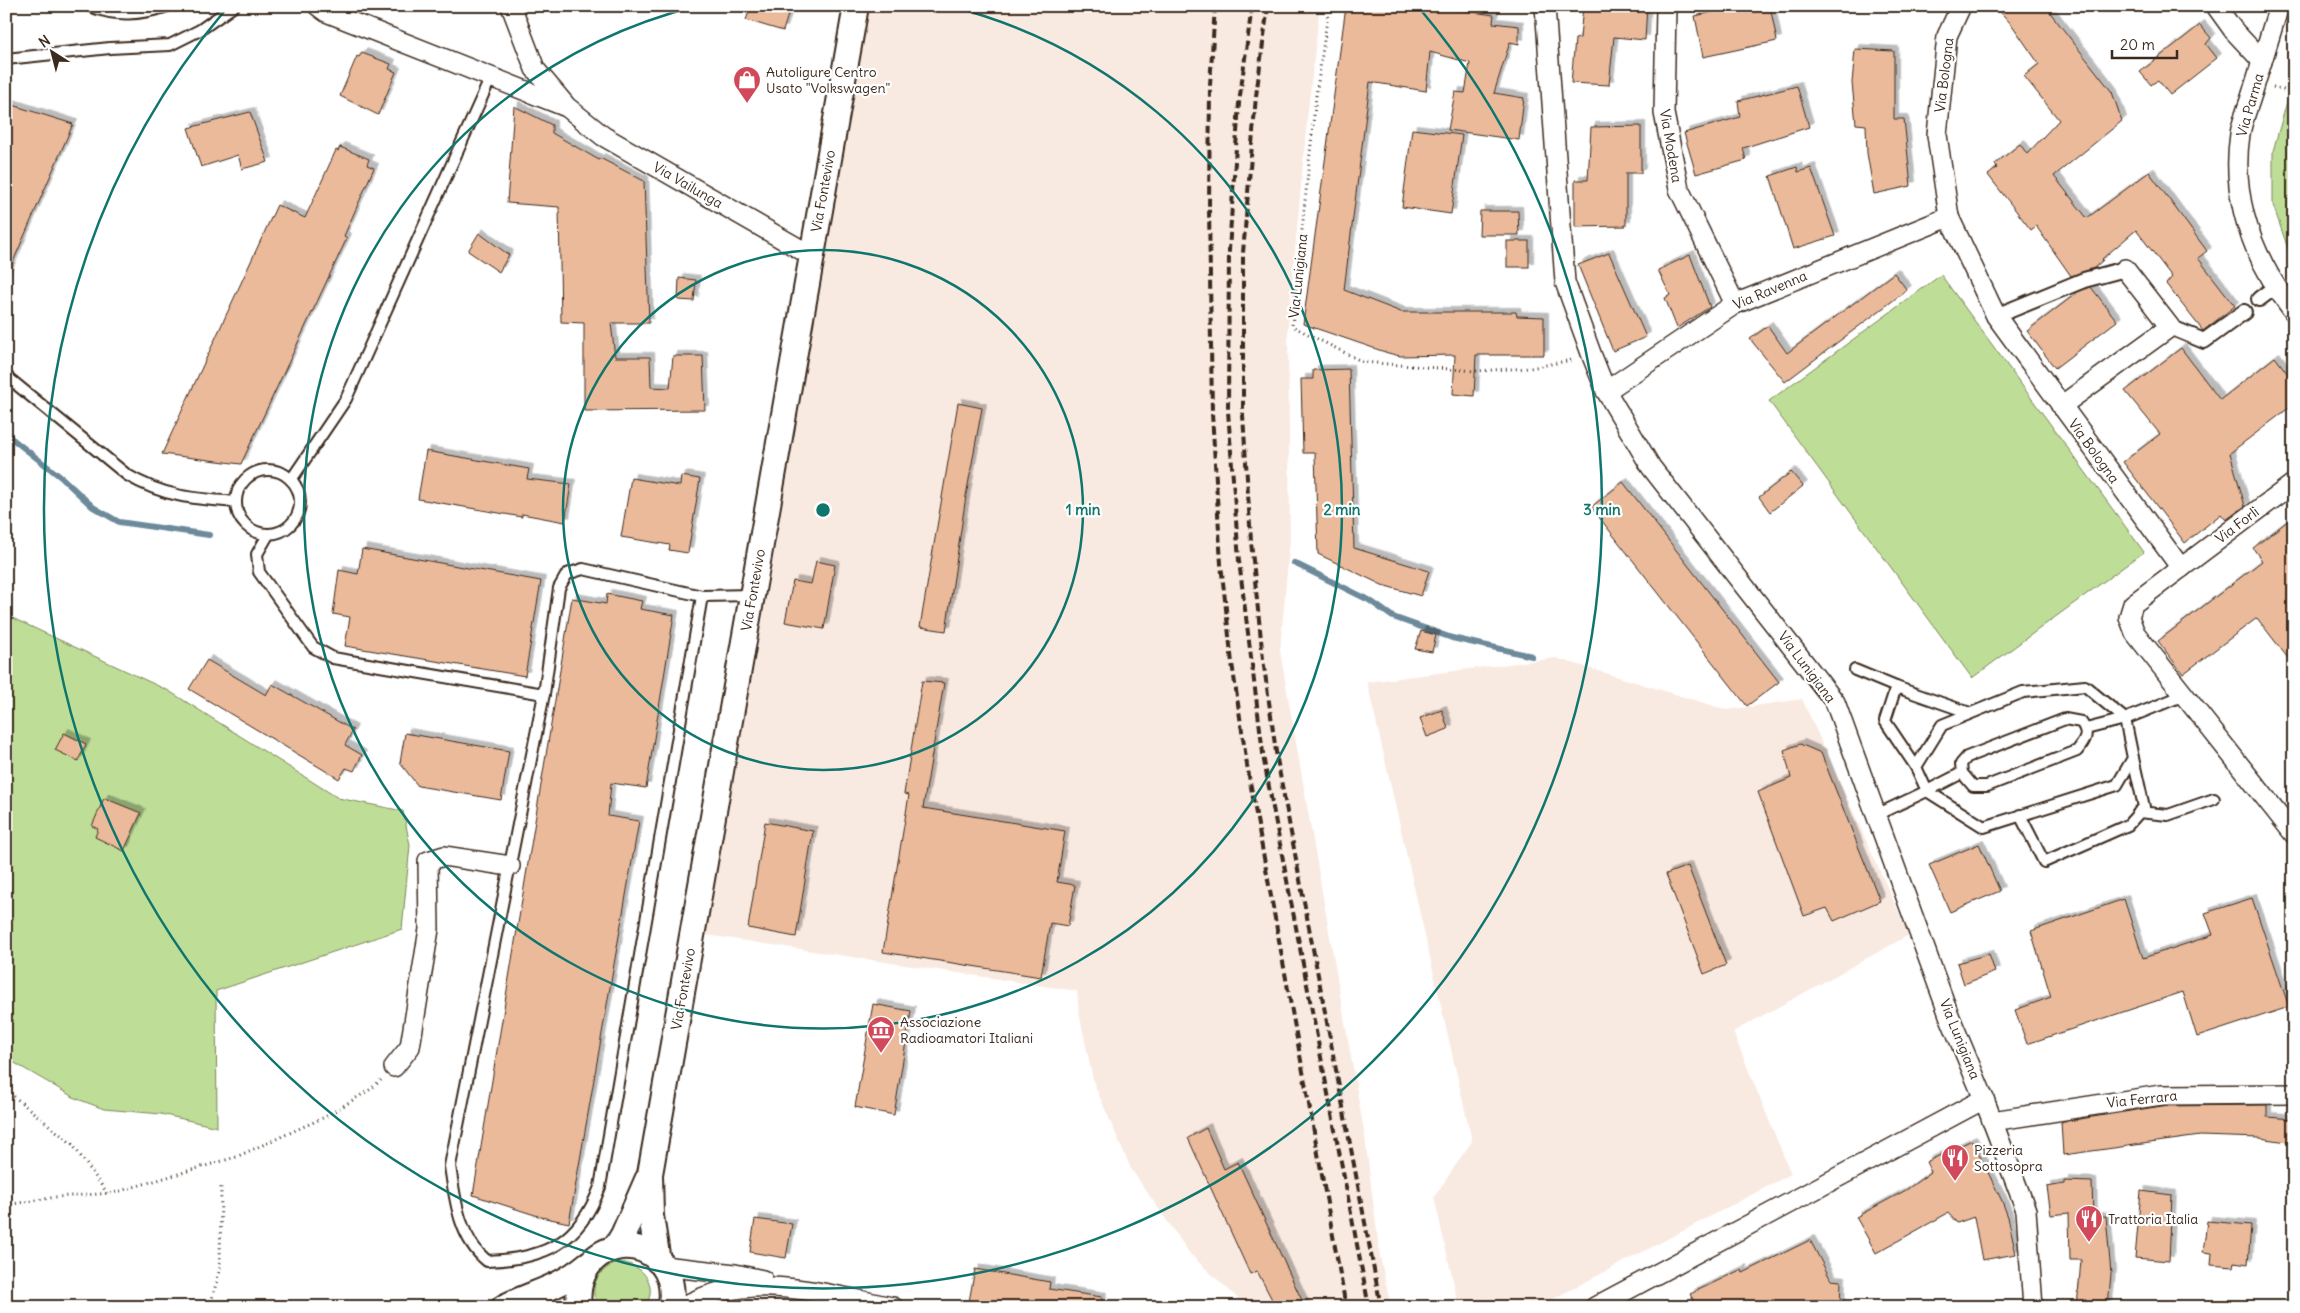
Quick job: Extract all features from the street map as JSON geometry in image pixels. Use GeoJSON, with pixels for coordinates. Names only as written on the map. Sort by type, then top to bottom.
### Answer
{"type":"FeatureCollection","features":[{"type":"Feature","properties":{"kind":"street","name":"Via Vailunga"},"geometry":{"type":"LineString","coordinates":[[318,6],[326,12],[567,107]]}},
{"type":"Feature","properties":{"kind":"street","name":"Via Vailunga"},"geometry":{"type":"LineString","coordinates":[[511,6],[535,69],[567,107],[603,136],[812,256]]}},
{"type":"Feature","properties":{"kind":"street","name":"Via Fontevivo"},"geometry":{"type":"LineString","coordinates":[[670,1307],[672,1288],[661,1263],[651,1216],[650,1174],[774,460],[856,6]]}},
{"type":"Feature","properties":{"kind":"street","name":"Via Lunigiana"},"geometry":{"type":"LineString","coordinates":[[1545,6],[1565,282],[1592,356],[1606,391],[1651,467],[1835,702],[1950,1016],[2026,1210],[2033,1307]]}},
{"type":"Feature","properties":{"kind":"street","name":"Via Modena"},"geometry":{"type":"LineString","coordinates":[[1666,6],[1664,113],[1678,189],[1735,304]]}},
{"type":"Feature","properties":{"kind":"street","name":"Via Bologna"},"geometry":{"type":"LineString","coordinates":[[1961,6],[1947,36],[1937,135],[1949,217],[1996,316],[2181,568]]}},
{"type":"Feature","properties":{"kind":"street"},"geometry":{"type":"LineString","coordinates":[[2216,6],[2234,31],[2262,61]]}},
{"type":"Feature","properties":{"kind":"street","name":"Via Parma"},"geometry":{"type":"LineString","coordinates":[[2280,6],[2240,133],[2237,174],[2243,215],[2258,256],[2275,287],[2294,312]]}},
{"type":"Feature","properties":{"kind":"street","name":"Via Ravenna"},"geometry":{"type":"LineString","coordinates":[[1606,391],[1735,304],[1949,217]]}},
{"type":"Feature","properties":{"kind":"street"},"geometry":{"type":"LineString","coordinates":[[1996,316],[2084,280],[2125,269],[2170,327],[2204,341],[2244,312]]}},
{"type":"Feature","properties":{"kind":"street"},"geometry":{"type":"LineString","coordinates":[[2259,299],[2275,287]]}},
{"type":"Feature","properties":{"kind":"street"},"geometry":{"type":"LineString","coordinates":[[2061,406],[2170,327]]}},
{"type":"Feature","properties":{"kind":"street","name":"Via Forlì"},"geometry":{"type":"LineString","coordinates":[[2181,568],[2294,483]]}},
{"type":"Feature","properties":{"kind":"street"},"geometry":{"type":"LineString","coordinates":[[2181,568],[2133,604],[2129,617],[2135,633],[2294,834]]}},
{"type":"Feature","properties":{"kind":"street"},"geometry":{"type":"LineString","coordinates":[[394,1067],[410,1047],[429,929],[428,861],[444,856],[510,866]]}},
{"type":"Feature","properties":{"kind":"street","name":"Via Ferrara"},"geometry":{"type":"LineString","coordinates":[[1992,1121],[2161,1095],[2294,1094]]}},
{"type":"Feature","properties":{"kind":"street"},"geometry":{"type":"LineString","coordinates":[[1595,1307],[1984,1099]]}},
{"type":"Feature","properties":{"kind":"street","name":"Via Fontevivo"},"geometry":{"type":"LineString","coordinates":[[615,1248],[623,1235],[650,1174]]}},
{"type":"Feature","properties":{"kind":"street"},"geometry":{"type":"LineString","coordinates":[[504,1307],[570,1279],[601,1253],[615,1248],[631,1247],[646,1252],[661,1263],[751,1276],[783,1286],[893,1307]]}},
{"type":"Feature","properties":{"kind":"street"},"geometry":{"type":"LineString","coordinates":[[580,1307],[578,1292],[581,1277],[589,1263]]}},
{"type":"Feature","properties":{"kind":"street"},"geometry":{"type":"LineString","coordinates":[[683,1307],[711,1294],[731,1289],[763,1285],[783,1286]]}},
{"type":"Feature","properties":{"kind":"street"},"geometry":{"type":"LineString","coordinates":[[527,1298],[552,1296],[561,1298],[575,1307]]}},
{"type":"Feature","properties":{"kind":"lane"},"geometry":{"type":"LineString","coordinates":[[89,6],[100,10],[135,15],[168,6]]}},
{"type":"Feature","properties":{"kind":"lane"},"geometry":{"type":"LineString","coordinates":[[6,58],[110,48],[170,46],[200,30],[234,6]]}},
{"type":"Feature","properties":{"kind":"lane"},"geometry":{"type":"LineString","coordinates":[[291,480],[346,399],[491,77]]}},
{"type":"Feature","properties":{"kind":"lane"},"geometry":{"type":"LineString","coordinates":[[6,376],[127,475],[149,488],[193,499],[236,502]]}},
{"type":"Feature","properties":{"kind":"lane"},"geometry":{"type":"LineString","coordinates":[[268,470],[281,473],[291,480],[299,492],[300,503],[297,516],[290,526],[268,535],[254,532],[245,525],[238,514],[236,502],[238,491],[245,480],[257,472],[268,470]]}},
{"type":"Feature","properties":{"kind":"lane"},"geometry":{"type":"LineString","coordinates":[[268,535],[257,554],[259,572],[313,647],[333,658],[544,694]]}},
{"type":"Feature","properties":{"kind":"lane"},"geometry":{"type":"LineString","coordinates":[[702,596],[600,1187],[591,1209],[580,1226],[567,1239],[546,1250],[510,1260],[487,1261],[475,1251],[465,1234],[455,1200],[450,1166],[544,694],[559,588],[567,574],[583,569],[702,596],[752,595]]}},
{"type":"Feature","properties":{"kind":"lane"},"geometry":{"type":"LineString","coordinates":[[1855,670],[1896,687],[1970,713]]}},
{"type":"Feature","properties":{"kind":"lane"},"geometry":{"type":"LineString","coordinates":[[1916,768],[1942,725],[2023,692],[2085,686],[2125,719],[2144,807],[2128,825],[2044,862],[2020,816]]}},
{"type":"Feature","properties":{"kind":"lane"},"geometry":{"type":"LineString","coordinates":[[1896,687],[1885,722],[1916,768],[1927,791],[1984,827],[2117,785],[2133,758]]}},
{"type":"Feature","properties":{"kind":"lane"},"geometry":{"type":"LineString","coordinates":[[2086,728],[2125,719],[2184,695]]}},
{"type":"Feature","properties":{"kind":"lane"},"geometry":{"type":"LineString","coordinates":[[2065,719],[2081,722],[2086,728],[2086,739],[2077,751],[1987,786],[1973,786],[1962,773],[1961,764],[1967,757],[2065,719]]}},
{"type":"Feature","properties":{"kind":"lane"},"geometry":{"type":"LineString","coordinates":[[1876,815],[1962,773]]}},
{"type":"Feature","properties":{"kind":"lane"},"geometry":{"type":"LineString","coordinates":[[2139,812],[2168,815],[2214,799]]}},
{"type":"Feature","properties":{"kind":"path","name":"Via Lunigiana"},"geometry":{"type":"LineString","coordinates":[[1329,6],[1316,96],[1292,326],[1363,362],[1399,366],[1475,371],[1530,368],[1592,356]]}},
{"type":"Feature","properties":{"kind":"path"},"geometry":{"type":"LineString","coordinates":[[6,1205],[56,1196],[108,1194],[236,1157],[325,1118],[371,1089],[394,1067]]}},
{"type":"Feature","properties":{"kind":"path"},"geometry":{"type":"LineString","coordinates":[[6,1090],[72,1144],[108,1194]]}},
{"type":"Feature","properties":{"kind":"path"},"geometry":{"type":"LineString","coordinates":[[210,1307],[220,1268],[221,1186]]}},
{"type":"Feature","properties":{"kind":"shaded area"},"geometry":{"type":"Polygon","coordinates":[[[865,6],[1320,6],[1308,110],[1288,326],[1290,539],[1280,651],[1365,1137],[1380,1256],[1391,1307],[1247,1307],[1190,1254],[1131,1169],[1094,1084],[1079,1013],[1077,991],[706,935],[776,543],[865,6]]]}},
{"type":"Feature","properties":{"kind":"shaded area"},"geometry":{"type":"Polygon","coordinates":[[[1556,658],[1727,710],[1802,699],[1909,935],[1733,1032],[1791,1174],[1538,1307],[1459,1307],[1434,1197],[1472,1141],[1367,682],[1556,658]]]}},
{"type":"Feature","properties":{"kind":"shaded area"},"geometry":{"type":"Polygon","coordinates":[[[743,1298],[794,1307],[728,1307],[743,1298]]]}},
{"type":"Feature","properties":{"kind":"green space"},"geometry":{"type":"Polygon","coordinates":[[[2294,77],[2294,266],[2273,205],[2273,151],[2294,77]]]}},
{"type":"Feature","properties":{"kind":"green space"},"geometry":{"type":"Polygon","coordinates":[[[1941,275],[2144,552],[1972,678],[1769,401],[1941,275]]]}},
{"type":"Feature","properties":{"kind":"green space"},"geometry":{"type":"Polygon","coordinates":[[[6,615],[169,691],[338,798],[403,811],[410,845],[402,929],[216,991],[217,1127],[161,1114],[104,1109],[75,1098],[6,1058],[6,615]]]}},
{"type":"Feature","properties":{"kind":"green space"},"geometry":{"type":"Polygon","coordinates":[[[621,1262],[636,1267],[646,1277],[650,1291],[645,1307],[598,1307],[594,1292],[597,1278],[607,1268],[621,1262]]]}},
{"type":"Feature","properties":{"kind":"building"},"geometry":{"type":"Polygon","coordinates":[[[751,6],[762,6],[788,15],[783,31],[746,20],[751,6]]]}},
{"type":"Feature","properties":{"kind":"building"},"geometry":{"type":"Polygon","coordinates":[[[1346,6],[1430,6],[1494,15],[1493,23],[1519,26],[1519,44],[1510,42],[1494,93],[1524,98],[1519,140],[1448,130],[1455,92],[1465,93],[1470,63],[1430,52],[1426,91],[1370,82],[1344,290],[1401,312],[1516,312],[1517,316],[1544,317],[1544,355],[1476,355],[1474,396],[1453,394],[1455,355],[1400,356],[1303,324],[1346,6]]]}},
{"type":"Feature","properties":{"kind":"building"},"geometry":{"type":"Polygon","coordinates":[[[1583,6],[1647,6],[1645,40],[1614,37],[1609,85],[1571,83],[1575,39],[1580,38],[1583,6]]]}},
{"type":"Feature","properties":{"kind":"building"},"geometry":{"type":"Polygon","coordinates":[[[1741,6],[1770,6],[1777,41],[1703,57],[1695,16],[1741,6]]]}},
{"type":"Feature","properties":{"kind":"building"},"geometry":{"type":"Polygon","coordinates":[[[1995,6],[2045,6],[2112,92],[2122,121],[2054,176],[2087,218],[2149,172],[2207,251],[2198,258],[2235,306],[2203,331],[2166,284],[2172,277],[2136,230],[2094,268],[2071,276],[2036,226],[2031,230],[1988,175],[1997,168],[1995,164],[2020,144],[2027,154],[2059,120],[2024,76],[2039,64],[2012,25],[1995,6]]]}},
{"type":"Feature","properties":{"kind":"building"},"geometry":{"type":"Polygon","coordinates":[[[2200,25],[2211,38],[2206,44],[2217,58],[2170,95],[2158,80],[2151,85],[2140,72],[2200,25]]]}},
{"type":"Feature","properties":{"kind":"building"},"geometry":{"type":"Polygon","coordinates":[[[1855,49],[1894,51],[1894,119],[1904,119],[1911,186],[1874,194],[1867,153],[1866,125],[1856,124],[1852,83],[1855,49]]]}},
{"type":"Feature","properties":{"kind":"building"},"geometry":{"type":"Polygon","coordinates":[[[362,53],[391,64],[389,69],[396,72],[378,115],[340,96],[357,56],[359,57],[362,53]]]}},
{"type":"Feature","properties":{"kind":"building"},"geometry":{"type":"Polygon","coordinates":[[[1797,86],[1809,127],[1743,148],[1746,160],[1696,174],[1684,133],[1740,117],[1738,101],[1797,86]]]}},
{"type":"Feature","properties":{"kind":"building"},"geometry":{"type":"Polygon","coordinates":[[[6,103],[73,124],[6,278],[6,103]]]}},
{"type":"Feature","properties":{"kind":"building"},"geometry":{"type":"Polygon","coordinates":[[[514,106],[552,125],[552,133],[599,160],[600,158],[644,181],[649,323],[611,323],[615,357],[650,357],[651,387],[670,388],[673,356],[703,356],[705,410],[584,411],[584,323],[561,322],[559,207],[507,203],[514,106]]]}},
{"type":"Feature","properties":{"kind":"building"},"geometry":{"type":"Polygon","coordinates":[[[250,112],[268,162],[242,169],[238,155],[201,167],[188,128],[250,112]]]}},
{"type":"Feature","properties":{"kind":"building"},"geometry":{"type":"Polygon","coordinates":[[[1641,126],[1641,173],[1626,173],[1626,226],[1575,227],[1575,180],[1588,180],[1591,127],[1641,126]]]}},
{"type":"Feature","properties":{"kind":"building"},"geometry":{"type":"Polygon","coordinates":[[[1412,129],[1462,135],[1451,214],[1402,207],[1412,129]]]}},
{"type":"Feature","properties":{"kind":"building"},"geometry":{"type":"Polygon","coordinates":[[[340,147],[369,159],[367,165],[374,168],[344,236],[347,238],[241,464],[162,454],[277,205],[305,218],[336,150],[338,151],[340,147]]]}},
{"type":"Feature","properties":{"kind":"building"},"geometry":{"type":"Polygon","coordinates":[[[1797,167],[1798,172],[1811,168],[1835,236],[1793,249],[1770,176],[1797,167]]]}},
{"type":"Feature","properties":{"kind":"building"},"geometry":{"type":"Polygon","coordinates":[[[1480,211],[1518,211],[1519,235],[1479,235],[1480,211]]]}},
{"type":"Feature","properties":{"kind":"building"},"geometry":{"type":"Polygon","coordinates":[[[479,233],[509,255],[499,272],[468,251],[479,233]]]}},
{"type":"Feature","properties":{"kind":"building"},"geometry":{"type":"Polygon","coordinates":[[[1507,241],[1529,241],[1529,267],[1507,267],[1507,241]]]}},
{"type":"Feature","properties":{"kind":"building"},"geometry":{"type":"Polygon","coordinates":[[[1609,253],[1646,337],[1613,351],[1578,265],[1609,253]]]}},
{"type":"Feature","properties":{"kind":"building"},"geometry":{"type":"Polygon","coordinates":[[[1690,255],[1710,307],[1677,328],[1665,298],[1670,295],[1658,270],[1690,255]]]}},
{"type":"Feature","properties":{"kind":"building"},"geometry":{"type":"Polygon","coordinates":[[[1894,273],[1907,290],[1785,382],[1750,339],[1768,326],[1787,353],[1894,273]]]}},
{"type":"Feature","properties":{"kind":"building"},"geometry":{"type":"Polygon","coordinates":[[[679,278],[696,280],[694,301],[678,300],[679,278]]]}},
{"type":"Feature","properties":{"kind":"building"},"geometry":{"type":"Polygon","coordinates":[[[2091,287],[2117,321],[2055,368],[2027,331],[2078,292],[2091,287]]]}},
{"type":"Feature","properties":{"kind":"building"},"geometry":{"type":"Polygon","coordinates":[[[2181,348],[2220,400],[2275,357],[2294,382],[2294,404],[2230,453],[2245,506],[2226,520],[2221,514],[2185,543],[2123,462],[2160,434],[2125,391],[2181,348]]]}},
{"type":"Feature","properties":{"kind":"building"},"geometry":{"type":"Polygon","coordinates":[[[1349,369],[1354,548],[1429,571],[1421,596],[1382,585],[1318,554],[1315,453],[1303,453],[1301,379],[1313,379],[1313,370],[1349,369]]]}},
{"type":"Feature","properties":{"kind":"building"},"geometry":{"type":"Polygon","coordinates":[[[958,403],[982,408],[966,496],[946,631],[920,627],[958,403]]]}},
{"type":"Feature","properties":{"kind":"building"},"geometry":{"type":"Polygon","coordinates":[[[426,451],[529,469],[527,479],[571,484],[565,522],[522,514],[522,517],[418,499],[426,451]]]}},
{"type":"Feature","properties":{"kind":"building"},"geometry":{"type":"Polygon","coordinates":[[[1791,472],[1803,486],[1770,512],[1759,497],[1791,472]]]}},
{"type":"Feature","properties":{"kind":"building"},"geometry":{"type":"Polygon","coordinates":[[[681,476],[700,479],[688,553],[669,550],[670,545],[621,537],[631,478],[680,486],[681,476]]]}},
{"type":"Feature","properties":{"kind":"building"},"geometry":{"type":"Polygon","coordinates":[[[1623,482],[1779,682],[1747,706],[1591,507],[1623,482]]]}},
{"type":"Feature","properties":{"kind":"building"},"geometry":{"type":"Polygon","coordinates":[[[2294,516],[2294,666],[2257,618],[2183,674],[2158,641],[2262,561],[2253,548],[2294,516]]]}},
{"type":"Feature","properties":{"kind":"building"},"geometry":{"type":"Polygon","coordinates":[[[362,549],[541,581],[525,676],[345,646],[350,617],[333,614],[339,570],[358,574],[362,549]]]}},
{"type":"Feature","properties":{"kind":"building"},"geometry":{"type":"Polygon","coordinates":[[[816,561],[835,565],[824,629],[785,622],[793,581],[811,584],[816,561]]]}},
{"type":"Feature","properties":{"kind":"building"},"geometry":{"type":"Polygon","coordinates":[[[607,594],[642,601],[640,609],[674,615],[646,788],[611,783],[608,816],[639,821],[569,1223],[541,1217],[473,1195],[572,598],[606,604],[607,594]]]}},
{"type":"Feature","properties":{"kind":"building"},"geometry":{"type":"Polygon","coordinates":[[[1421,631],[1436,635],[1432,652],[1415,649],[1421,631]]]}},
{"type":"Feature","properties":{"kind":"building"},"geometry":{"type":"Polygon","coordinates":[[[207,660],[266,695],[272,684],[353,730],[345,745],[362,755],[354,771],[346,768],[339,779],[189,689],[207,660]]]}},
{"type":"Feature","properties":{"kind":"building"},"geometry":{"type":"Polygon","coordinates":[[[922,681],[944,683],[923,808],[1065,831],[1057,882],[1075,885],[1068,926],[1050,923],[1041,977],[883,952],[909,795],[904,794],[922,681]]]}},
{"type":"Feature","properties":{"kind":"building"},"geometry":{"type":"Polygon","coordinates":[[[1442,710],[1448,729],[1427,737],[1420,718],[1442,710]]]}},
{"type":"Feature","properties":{"kind":"building"},"geometry":{"type":"Polygon","coordinates":[[[64,733],[86,744],[78,761],[55,750],[64,733]]]}},
{"type":"Feature","properties":{"kind":"building"},"geometry":{"type":"Polygon","coordinates":[[[405,733],[509,751],[501,800],[418,786],[400,763],[405,733]]]}},
{"type":"Feature","properties":{"kind":"building"},"geometry":{"type":"Polygon","coordinates":[[[1800,744],[1821,753],[1880,901],[1834,921],[1827,908],[1804,916],[1758,792],[1791,778],[1784,750],[1800,744]]]}},
{"type":"Feature","properties":{"kind":"building"},"geometry":{"type":"Polygon","coordinates":[[[104,798],[141,813],[124,851],[95,837],[98,829],[92,826],[104,798]]]}},
{"type":"Feature","properties":{"kind":"building"},"geometry":{"type":"Polygon","coordinates":[[[765,822],[813,831],[796,937],[748,928],[765,822]]]}},
{"type":"Feature","properties":{"kind":"building"},"geometry":{"type":"Polygon","coordinates":[[[1979,844],[2000,891],[1950,912],[1929,865],[1979,844]]]}},
{"type":"Feature","properties":{"kind":"building"},"geometry":{"type":"Polygon","coordinates":[[[1688,866],[1726,965],[1704,974],[1666,874],[1688,866]]]}},
{"type":"Feature","properties":{"kind":"building"},"geometry":{"type":"Polygon","coordinates":[[[2252,898],[2289,1007],[2197,1037],[2183,992],[2027,1044],[2015,1010],[2051,997],[2031,931],[2124,899],[2143,958],[2213,935],[2205,913],[2252,898]]]}},
{"type":"Feature","properties":{"kind":"building"},"geometry":{"type":"Polygon","coordinates":[[[1989,954],[1995,972],[1964,984],[1957,963],[1989,954]]]}},
{"type":"Feature","properties":{"kind":"building","name":"Associazione Radioamatori Italiani"},"geometry":{"type":"Polygon","coordinates":[[[873,1004],[911,1011],[894,1115],[855,1107],[873,1004]]]}},
{"type":"Feature","properties":{"kind":"building"},"geometry":{"type":"Polygon","coordinates":[[[2267,1105],[2267,1117],[2294,1119],[2294,1143],[2260,1138],[2200,1136],[2063,1155],[2061,1122],[2162,1106],[2267,1105]]]}},
{"type":"Feature","properties":{"kind":"building"},"geometry":{"type":"Polygon","coordinates":[[[1206,1128],[1224,1169],[1238,1162],[1305,1307],[1276,1307],[1257,1271],[1250,1274],[1188,1138],[1206,1128]]]}},
{"type":"Feature","properties":{"kind":"building"},"geometry":{"type":"Polygon","coordinates":[[[1972,1140],[2002,1201],[2008,1217],[2016,1254],[1982,1260],[1974,1217],[1957,1223],[1948,1213],[1876,1253],[1856,1217],[1906,1190],[1931,1172],[1926,1162],[1972,1140]]]}},
{"type":"Feature","properties":{"kind":"building"},"geometry":{"type":"Polygon","coordinates":[[[2064,1181],[2092,1182],[2093,1218],[2106,1216],[2111,1274],[2108,1307],[2077,1307],[2081,1260],[2070,1260],[2069,1213],[2051,1215],[2047,1187],[2064,1184],[2064,1181]]]}},
{"type":"Feature","properties":{"kind":"building"},"geometry":{"type":"Polygon","coordinates":[[[2141,1191],[2172,1195],[2169,1261],[2135,1258],[2141,1191]]]}},
{"type":"Feature","properties":{"kind":"building"},"geometry":{"type":"Polygon","coordinates":[[[755,1219],[792,1224],[786,1258],[750,1252],[755,1219]]]}},
{"type":"Feature","properties":{"kind":"building"},"geometry":{"type":"Polygon","coordinates":[[[2207,1221],[2251,1225],[2248,1264],[2234,1262],[2233,1267],[2211,1265],[2212,1253],[2203,1252],[2207,1221]]]}},
{"type":"Feature","properties":{"kind":"building"},"geometry":{"type":"Polygon","coordinates":[[[1810,1240],[1831,1280],[1841,1281],[1840,1307],[1697,1307],[1690,1294],[1742,1269],[1743,1273],[1810,1240]]]}},
{"type":"Feature","properties":{"kind":"building"},"geometry":{"type":"Polygon","coordinates":[[[975,1269],[1050,1282],[1049,1289],[1102,1297],[1101,1307],[968,1307],[975,1269]]]}},
{"type":"Feature","properties":{"kind":"waterway"},"geometry":{"type":"LineString","coordinates":[[6,434],[62,478],[93,507],[119,522],[209,535]]}},
{"type":"Feature","properties":{"kind":"waterway"},"geometry":{"type":"LineString","coordinates":[[1294,563],[1369,600],[1393,617],[1452,638],[1532,656]]}},
{"type":"Feature","properties":{"kind":"railway"},"geometry":{"type":"LineString","coordinates":[[1215,6],[1210,85],[1209,208],[1212,413],[1221,564],[1232,663],[1247,765],[1346,1307]]}},
{"type":"Feature","properties":{"kind":"railway"},"geometry":{"type":"LineString","coordinates":[[1252,6],[1239,103],[1229,250],[1228,411],[1239,561],[1264,761],[1369,1307]]}},
{"type":"Feature","properties":{"kind":"railway"},"geometry":{"type":"LineString","coordinates":[[1268,6],[1256,96],[1243,253],[1243,415],[1251,541],[1263,659],[1277,759],[1381,1307]]}},
{"type":"Feature","properties":{"kind":"place","name":"Autoligure Centro Usato \"Volkswagen\""},"geometry":{"type":"Point","coordinates":[747,104]}},
{"type":"Feature","properties":{"kind":"place","name":"Associazione Radioamatori Italiani"},"geometry":{"type":"Point","coordinates":[881,1054]}},
{"type":"Feature","properties":{"kind":"place","name":"Pizzeria Sottosopra"},"geometry":{"type":"Point","coordinates":[1955,1182]}},
{"type":"Feature","properties":{"kind":"place","name":"Trattoria Italia"},"geometry":{"type":"Point","coordinates":[2089,1243]}}]}
